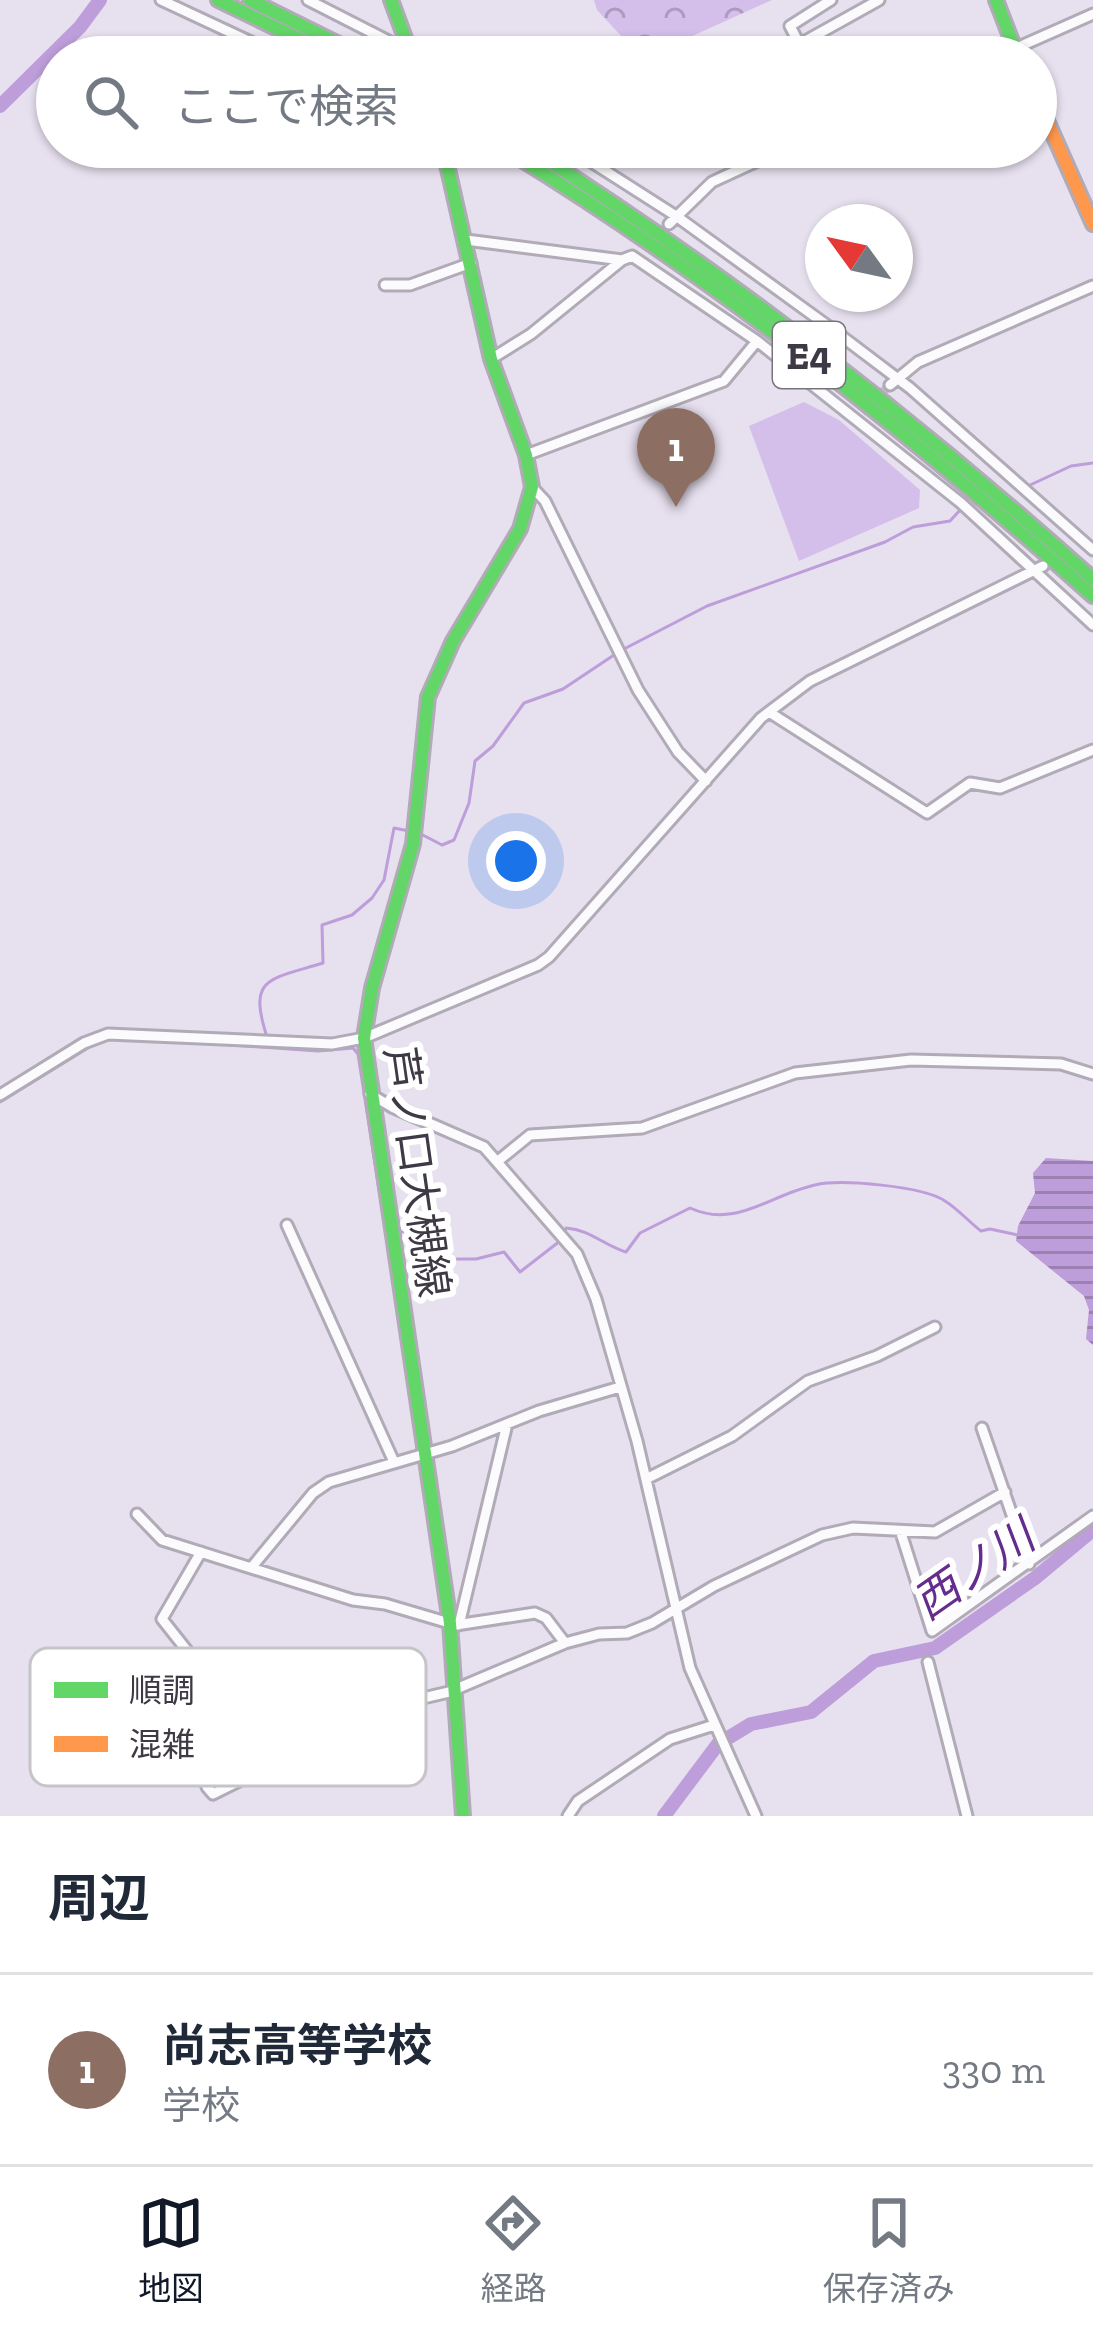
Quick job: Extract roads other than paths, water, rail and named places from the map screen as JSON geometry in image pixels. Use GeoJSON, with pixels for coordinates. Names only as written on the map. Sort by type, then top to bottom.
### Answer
{"type":"FeatureCollection","features":[{"type":"Feature","properties":{"kind":"main road"},"geometry":{"type":"LineString","coordinates":[[218,0],[293,36]]}},
{"type":"Feature","properties":{"kind":"main road"},"geometry":{"type":"LineString","coordinates":[[250,0],[323,36]]}},
{"type":"Feature","properties":{"kind":"main road"},"geometry":{"type":"LineString","coordinates":[[392,0],[405,36]]}},
{"type":"Feature","properties":{"kind":"main road"},"geometry":{"type":"LineString","coordinates":[[996,0],[1010,36]]}},
{"type":"Feature","properties":{"kind":"main road"},"geometry":{"type":"LineString","coordinates":[[1057,143],[1093,224]]}},
{"type":"Feature","properties":{"kind":"main road"},"geometry":{"type":"LineString","coordinates":[[448,168],[491,359],[526,455],[532,487]]}},
{"type":"Feature","properties":{"kind":"main road","name":"E4"},"geometry":{"type":"LineString","coordinates":[[534,168],[658,246],[798,347],[942,463],[1093,596]]}},
{"type":"Feature","properties":{"kind":"main road","name":"E4"},"geometry":{"type":"LineString","coordinates":[[559,168],[697,257],[825,350],[1093,579]]}},
{"type":"Feature","properties":{"kind":"main road","name":"芦ノ口大槻線"},"geometry":{"type":"LineString","coordinates":[[463,1816],[455,1624],[422,1455],[364,1038],[372,988],[413,844],[428,697],[453,641],[520,529],[532,487]]}},
{"type":"Feature","properties":{"kind":"street"},"geometry":{"type":"LineString","coordinates":[[161,0],[238,36]]}},
{"type":"Feature","properties":{"kind":"street"},"geometry":{"type":"LineString","coordinates":[[308,0],[377,36]]}},
{"type":"Feature","properties":{"kind":"street"},"geometry":{"type":"LineString","coordinates":[[795,36],[790,28],[793,21],[831,0]]}},
{"type":"Feature","properties":{"kind":"street"},"geometry":{"type":"LineString","coordinates":[[814,36],[879,0]]}},
{"type":"Feature","properties":{"kind":"street"},"geometry":{"type":"LineString","coordinates":[[1050,36],[1093,14]]}},
{"type":"Feature","properties":{"kind":"street"},"geometry":{"type":"LineString","coordinates":[[598,168],[894,382],[1091,546],[1076,552]]}},
{"type":"Feature","properties":{"kind":"street"},"geometry":{"type":"LineString","coordinates":[[672,220],[716,179],[741,168]]}},
{"type":"Feature","properties":{"kind":"street"},"geometry":{"type":"LineString","coordinates":[[466,240],[622,260],[637,258],[646,249]]}},
{"type":"Feature","properties":{"kind":"street"},"geometry":{"type":"LineString","coordinates":[[637,258],[858,416],[1039,569],[1093,625]]}},
{"type":"Feature","properties":{"kind":"street"},"geometry":{"type":"LineString","coordinates":[[491,359],[531,334],[622,260]]}},
{"type":"Feature","properties":{"kind":"street"},"geometry":{"type":"LineString","coordinates":[[386,285],[410,285],[471,262]]}},
{"type":"Feature","properties":{"kind":"street"},"geometry":{"type":"LineString","coordinates":[[894,382],[918,362],[1093,286]]}},
{"type":"Feature","properties":{"kind":"street"},"geometry":{"type":"LineString","coordinates":[[526,455],[724,381],[757,341]]}},
{"type":"Feature","properties":{"kind":"street"},"geometry":{"type":"LineString","coordinates":[[532,487],[554,518],[646,705],[678,752],[706,782]]}},
{"type":"Feature","properties":{"kind":"street"},"geometry":{"type":"LineString","coordinates":[[0,1095],[84,1042],[107,1034],[324,1046],[364,1038],[531,968],[549,956],[769,712],[810,681],[1039,569]]}},
{"type":"Feature","properties":{"kind":"street"},"geometry":{"type":"LineString","coordinates":[[769,712],[927,813],[970,784],[1000,788],[1093,750]]}},
{"type":"Feature","properties":{"kind":"street"},"geometry":{"type":"LineString","coordinates":[[498,1160],[530,1135],[642,1128],[755,1086],[812,1071],[910,1060],[996,1060],[1074,1066],[1093,1074]]}},
{"type":"Feature","properties":{"kind":"street"},"geometry":{"type":"LineString","coordinates":[[370,1094],[392,1108],[469,1138],[498,1160],[577,1254],[596,1299],[646,1479],[690,1668],[756,1816]]}},
{"type":"Feature","properties":{"kind":"street"},"geometry":{"type":"LineString","coordinates":[[286,1225],[394,1462]]}},
{"type":"Feature","properties":{"kind":"street"},"geometry":{"type":"LineString","coordinates":[[646,1479],[732,1436],[808,1381],[935,1327]]}},
{"type":"Feature","properties":{"kind":"street"},"geometry":{"type":"LineString","coordinates":[[251,1568],[321,1487],[620,1387]]}},
{"type":"Feature","properties":{"kind":"street"},"geometry":{"type":"LineString","coordinates":[[455,1624],[508,1424]]}},
{"type":"Feature","properties":{"kind":"street"},"geometry":{"type":"LineString","coordinates":[[982,1428],[1029,1564]]}},
{"type":"Feature","properties":{"kind":"street"},"geometry":{"type":"LineString","coordinates":[[426,1697],[565,1642],[627,1633],[822,1534],[853,1528],[928,1533],[948,1527],[1005,1492]]}},
{"type":"Feature","properties":{"kind":"street"},"geometry":{"type":"LineString","coordinates":[[136,1514],[163,1540],[340,1597],[455,1624],[535,1612],[565,1642]]}},
{"type":"Feature","properties":{"kind":"street"},"geometry":{"type":"LineString","coordinates":[[901,1533],[932,1630],[1093,1516]]}},
{"type":"Feature","properties":{"kind":"street"},"geometry":{"type":"LineString","coordinates":[[185,1648],[162,1619],[201,1552]]}},
{"type":"Feature","properties":{"kind":"street"},"geometry":{"type":"LineString","coordinates":[[928,1662],[968,1816]]}},
{"type":"Feature","properties":{"kind":"street"},"geometry":{"type":"LineString","coordinates":[[568,1816],[578,1801],[670,1739],[715,1725]]}},
{"type":"Feature","properties":{"kind":"waterway"},"geometry":{"type":"LineString","coordinates":[[71,36],[100,0]]}},
{"type":"Feature","properties":{"kind":"waterway"},"geometry":{"type":"LineString","coordinates":[[0,106],[36,70]]}},
{"type":"Feature","properties":{"kind":"waterway"},"geometry":{"type":"LineString","coordinates":[[1028,486],[1071,466],[1093,463]]}},
{"type":"Feature","properties":{"kind":"waterway"},"geometry":{"type":"LineString","coordinates":[[622,650],[707,606],[885,542],[913,527],[950,521],[961,509]]}},
{"type":"Feature","properties":{"kind":"waterway"},"geometry":{"type":"LineString","coordinates":[[419,833],[442,845],[454,840],[469,803],[475,761],[493,746],[524,703],[563,689],[614,655]]}},
{"type":"Feature","properties":{"kind":"waterway"},"geometry":{"type":"LineString","coordinates":[[268,1040],[261,992],[275,978],[323,963],[322,925],[352,915],[372,898],[384,880],[394,828],[409,831]]}},
{"type":"Feature","properties":{"kind":"waterway"},"geometry":{"type":"LineString","coordinates":[[176,1041],[318,1051],[353,1048],[358,1054],[385,1228]]}},
{"type":"Feature","properties":{"kind":"waterway"},"geometry":{"type":"LineString","coordinates":[[0,1102],[96,1043]]}},
{"type":"Feature","properties":{"kind":"waterway"},"geometry":{"type":"LineString","coordinates":[[564,1233],[566,1228],[583,1232],[626,1252],[640,1233],[690,1208],[722,1215],[738,1213],[815,1185],[843,1183],[934,1196],[981,1231],[1018,1235]]}},
{"type":"Feature","properties":{"kind":"waterway"},"geometry":{"type":"LineString","coordinates":[[400,1232],[429,1237],[440,1259],[476,1259],[504,1252],[520,1272],[560,1241]]}},
{"type":"Feature","properties":{"kind":"waterway","name":"西ノ川"},"geometry":{"type":"LineString","coordinates":[[664,1816],[718,1744],[751,1724],[811,1712],[874,1661],[935,1648],[1035,1578],[1093,1530]]}},
{"type":"Feature","properties":{"kind":"tunnel"},"geometry":{"type":"LineString","coordinates":[[862,412],[890,385]]}},
{"type":"Feature","properties":{"kind":"place","name":"尚志高等学校"},"geometry":{"type":"Point","coordinates":[676,507]}}]}
